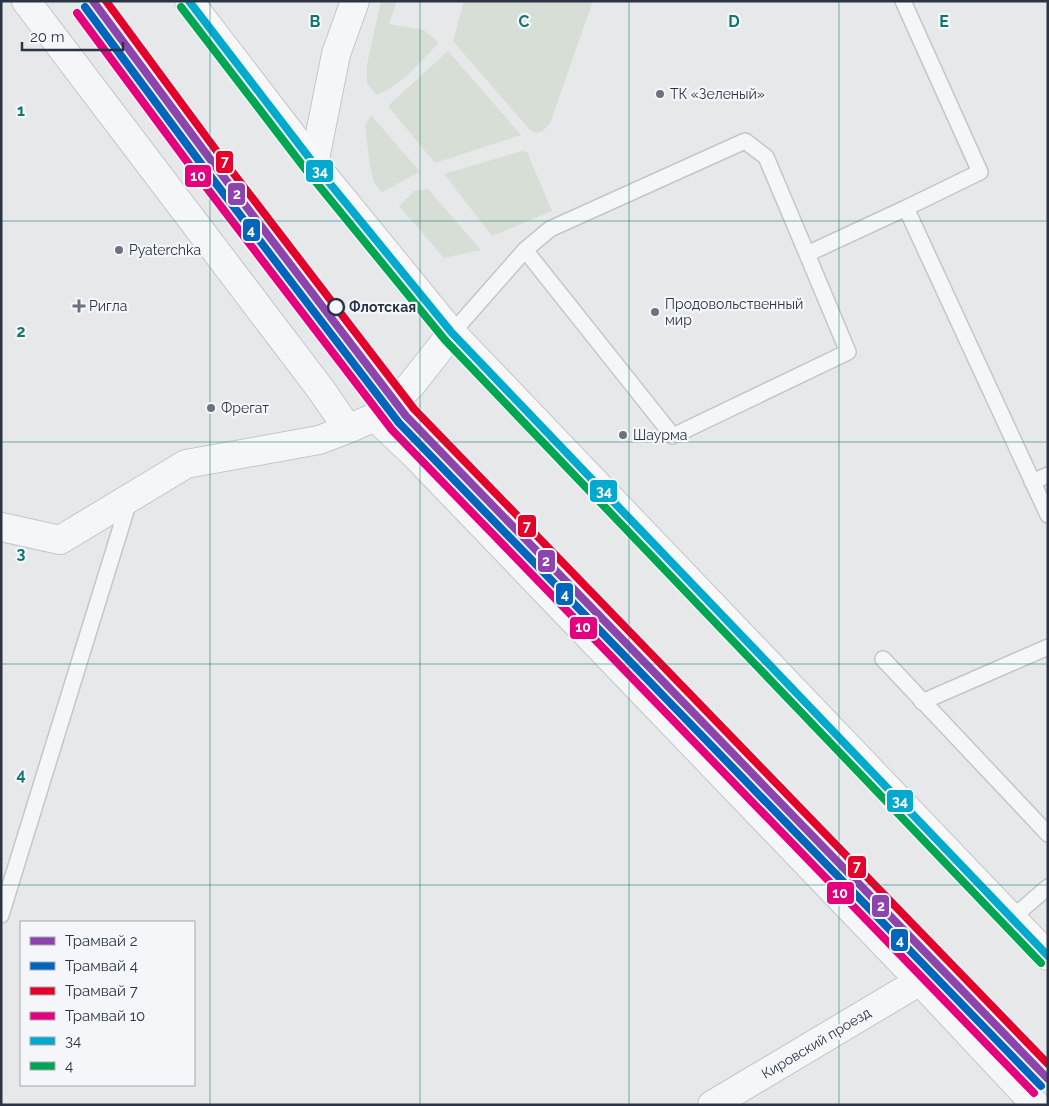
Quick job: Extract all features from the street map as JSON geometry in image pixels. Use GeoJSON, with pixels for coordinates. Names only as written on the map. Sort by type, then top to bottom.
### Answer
{"type":"FeatureCollection","features":[{"type":"Feature","properties":{"kind":"main road"},"geometry":{"type":"LineString","coordinates":[[189,1],[314,164],[452,333],[1048,956]]}},
{"type":"Feature","properties":{"kind":"street"},"geometry":{"type":"LineString","coordinates":[[26,1],[322,391],[348,429]]}},
{"type":"Feature","properties":{"kind":"street"},"geometry":{"type":"LineString","coordinates":[[314,164],[336,54],[355,1]]}},
{"type":"Feature","properties":{"kind":"street"},"geometry":{"type":"LineString","coordinates":[[1,527],[60,540],[186,464],[319,440],[348,429],[375,417],[395,401],[411,385],[452,333]]}},
{"type":"Feature","properties":{"kind":"street"},"geometry":{"type":"LineString","coordinates":[[375,417],[417,457],[920,981],[1036,1105]]}},
{"type":"Feature","properties":{"kind":"street","name":"Кировский проезд"},"geometry":{"type":"LineString","coordinates":[[712,1105],[920,981]]}},
{"type":"Feature","properties":{"kind":"lane"},"geometry":{"type":"LineString","coordinates":[[807,254],[980,172],[903,1]]}},
{"type":"Feature","properties":{"kind":"lane"},"geometry":{"type":"LineString","coordinates":[[452,333],[525,250],[550,229],[745,141],[766,156],[848,352],[673,436],[525,250]]}},
{"type":"Feature","properties":{"kind":"lane"},"geometry":{"type":"LineString","coordinates":[[906,208],[1048,515]]}},
{"type":"Feature","properties":{"kind":"lane"},"geometry":{"type":"LineString","coordinates":[[1032,482],[1048,475]]}},
{"type":"Feature","properties":{"kind":"lane"},"geometry":{"type":"LineString","coordinates":[[1,915],[130,497]]}},
{"type":"Feature","properties":{"kind":"lane"},"geometry":{"type":"LineString","coordinates":[[922,702],[1048,647]]}},
{"type":"Feature","properties":{"kind":"lane"},"geometry":{"type":"LineString","coordinates":[[883,659],[1048,834]]}},
{"type":"Feature","properties":{"kind":"lane"},"geometry":{"type":"LineString","coordinates":[[1012,918],[1048,887]]}},
{"type":"Feature","properties":{"kind":"shaded area"},"geometry":{"type":"Polygon","coordinates":[[[381,1],[397,1],[389,24],[424,30],[439,43],[394,86],[376,95],[367,83],[367,65],[381,1]]]}},
{"type":"Feature","properties":{"kind":"shaded area"},"geometry":{"type":"Polygon","coordinates":[[[464,1],[593,1],[550,123],[542,132],[534,133],[529,129],[453,41],[464,1]]]}},
{"type":"Feature","properties":{"kind":"shaded area"},"geometry":{"type":"Polygon","coordinates":[[[448,51],[521,135],[435,163],[388,106],[448,51]]]}},
{"type":"Feature","properties":{"kind":"shaded area"},"geometry":{"type":"Polygon","coordinates":[[[371,115],[420,172],[382,192],[374,183],[370,166],[365,126],[371,115]]]}},
{"type":"Feature","properties":{"kind":"shaded area"},"geometry":{"type":"Polygon","coordinates":[[[522,151],[527,152],[552,211],[492,236],[444,174],[522,151]]]}},
{"type":"Feature","properties":{"kind":"shaded area"},"geometry":{"type":"Polygon","coordinates":[[[428,189],[481,250],[444,258],[399,206],[414,191],[428,189]]]}},
{"type":"Feature","properties":{"kind":"tram line","name":"2"},"geometry":{"type":"LineString","coordinates":[[93,1],[216,167],[406,416],[1048,1079]]}},
{"type":"Feature","properties":{"kind":"tram line","name":"7"},"geometry":{"type":"LineString","coordinates":[[106,1],[224,161],[414,409],[1048,1064]]}},
{"type":"Feature","properties":{"kind":"tram line","name":"4"},"geometry":{"type":"LineString","coordinates":[[85,7],[208,173],[399,423],[1041,1086]]}},
{"type":"Feature","properties":{"kind":"tram line","name":"10"},"geometry":{"type":"LineString","coordinates":[[77,13],[200,179],[392,430],[1034,1093]]}},
{"type":"Feature","properties":{"kind":"transit line","name":"34"},"geometry":{"type":"LineString","coordinates":[[189,1],[314,164],[452,333],[1048,956]]}},
{"type":"Feature","properties":{"kind":"transit line","name":"4"},"geometry":{"type":"LineString","coordinates":[[181,7],[306,170],[445,340],[1041,963]]}},
{"type":"Feature","properties":{"kind":"place","name":"ТК «Зеленый»"},"geometry":{"type":"Point","coordinates":[660,94]}},
{"type":"Feature","properties":{"kind":"place","name":"Pyaterchka"},"geometry":{"type":"Point","coordinates":[119,250]}},
{"type":"Feature","properties":{"kind":"place","name":"Ригла"},"geometry":{"type":"Point","coordinates":[79,306]}},
{"type":"Feature","properties":{"kind":"place","name":"Флотская"},"geometry":{"type":"Point","coordinates":[336,307]}},
{"type":"Feature","properties":{"kind":"place","name":"Продовольственный мир"},"geometry":{"type":"Point","coordinates":[655,312]}},
{"type":"Feature","properties":{"kind":"place","name":"Фрегат"},"geometry":{"type":"Point","coordinates":[211,408]}},
{"type":"Feature","properties":{"kind":"place","name":"Шаурма"},"geometry":{"type":"Point","coordinates":[623,435]}}]}
